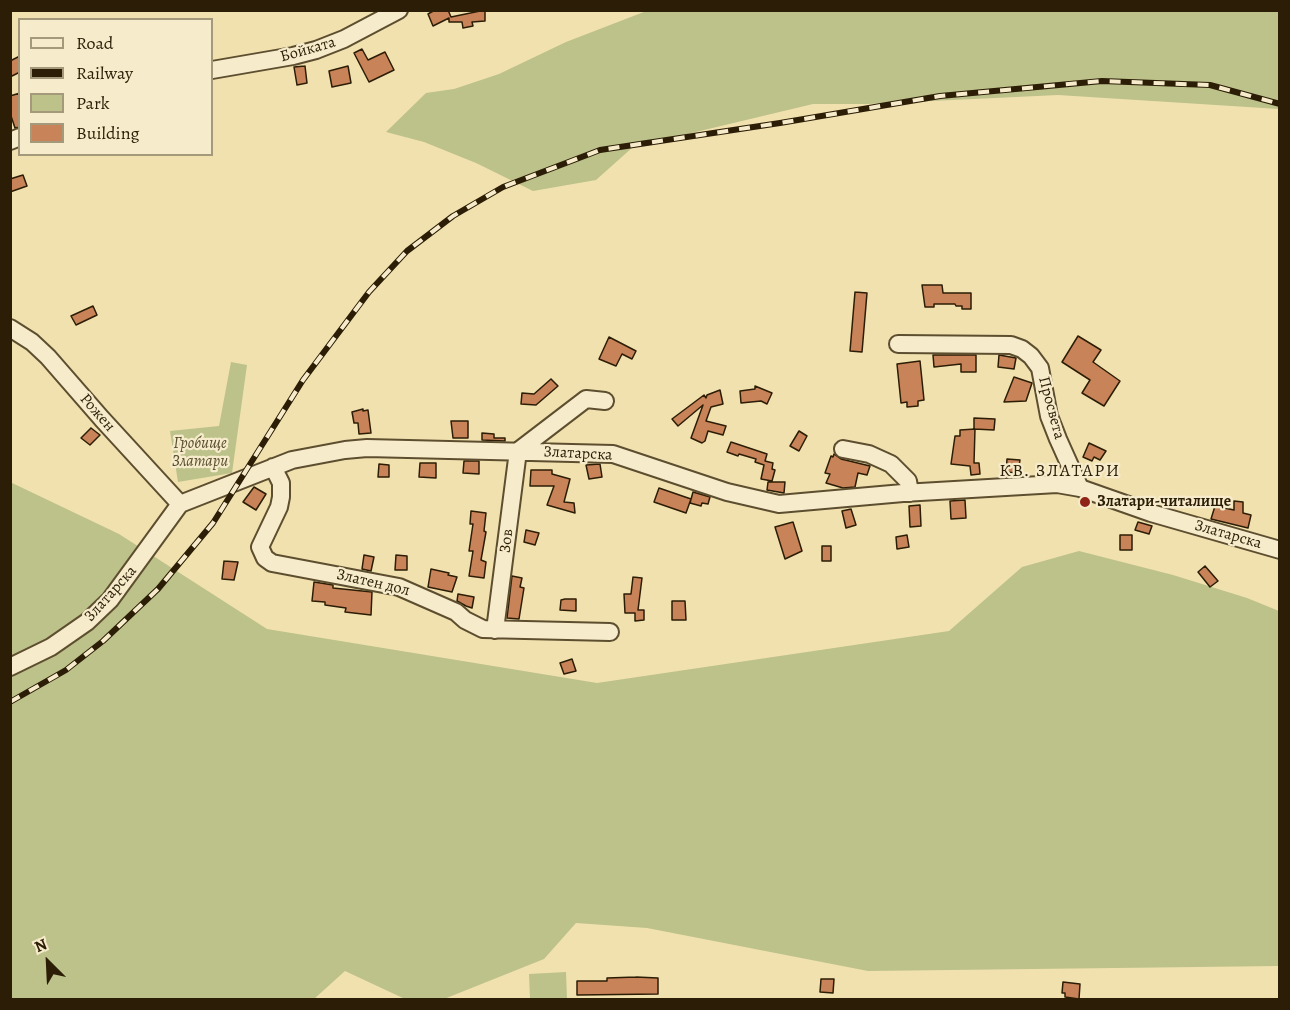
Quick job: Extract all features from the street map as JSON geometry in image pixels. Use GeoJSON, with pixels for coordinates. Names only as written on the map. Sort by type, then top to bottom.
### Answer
{"type":"FeatureCollection","features":[{"type":"Feature","properties":{"kind":"street","name":"Бойката"},"geometry":{"type":"LineString","coordinates":[[213,70],[316,50],[344,39],[399,10]]}},
{"type":"Feature","properties":{"kind":"street","name":"Рожен"},"geometry":{"type":"LineString","coordinates":[[10,328],[32,342],[48,357],[180,504]]}},
{"type":"Feature","properties":{"kind":"street","name":"Просвета"},"geometry":{"type":"LineString","coordinates":[[898,344],[1011,345],[1031,356],[1040,368],[1049,416],[1080,488]]}},
{"type":"Feature","properties":{"kind":"street"},"geometry":{"type":"LineString","coordinates":[[518,451],[586,399],[604,401]]}},
{"type":"Feature","properties":{"kind":"street","name":"Златарска"},"geometry":{"type":"LineString","coordinates":[[10,667],[51,647],[87,622],[110,600],[180,504],[273,467],[312,455],[367,448],[613,454],[727,492],[778,504],[1037,484],[1080,488],[1151,513],[1280,550]]}},
{"type":"Feature","properties":{"kind":"street"},"geometry":{"type":"LineString","coordinates":[[843,449],[869,454],[891,464],[908,481],[910,493]]}},
{"type":"Feature","properties":{"kind":"street","name":"Зов"},"geometry":{"type":"LineString","coordinates":[[495,630],[518,451]]}},
{"type":"Feature","properties":{"kind":"street","name":"Златен дол"},"geometry":{"type":"LineString","coordinates":[[273,467],[281,483],[281,497],[279,507],[260,547],[265,558],[272,563],[399,586],[456,612],[465,620],[483,629],[610,632]]}},
{"type":"Feature","properties":{"kind":"green space"},"geometry":{"type":"Polygon","coordinates":[[[649,10],[1279,11],[1279,109],[1058,95],[868,104],[813,104],[633,147],[596,180],[533,191],[476,163],[424,142],[386,132],[426,93],[454,89],[499,74],[566,42],[649,10]]]}},
{"type":"Feature","properties":{"kind":"green space","name":"Гробище Златари"},"geometry":{"type":"Polygon","coordinates":[[[231,362],[247,365],[232,473],[178,482],[170,431],[219,426],[231,362]]]}},
{"type":"Feature","properties":{"kind":"green space"},"geometry":{"type":"Polygon","coordinates":[[[10,482],[119,534],[267,629],[597,683],[949,631],[1022,567],[1079,551],[1173,575],[1247,598],[1279,611],[1279,966],[868,971],[647,928],[576,923],[544,959],[444,999],[405,999],[345,971],[314,999],[11,999],[10,482]]]}},
{"type":"Feature","properties":{"kind":"green space"},"geometry":{"type":"Polygon","coordinates":[[[566,972],[567,999],[530,999],[529,974],[566,972]]]}},
{"type":"Feature","properties":{"kind":"building"},"geometry":{"type":"Polygon","coordinates":[[[435,10],[448,10],[451,17],[485,10],[485,21],[472,22],[473,26],[463,28],[462,22],[449,22],[449,18],[433,26],[428,14],[435,10]]]}},
{"type":"Feature","properties":{"kind":"building"},"geometry":{"type":"Polygon","coordinates":[[[362,49],[368,60],[385,52],[394,70],[369,82],[354,53],[362,49]]]}},
{"type":"Feature","properties":{"kind":"building"},"geometry":{"type":"Polygon","coordinates":[[[18,57],[18,73],[10,77],[10,61],[18,57]]]}},
{"type":"Feature","properties":{"kind":"building"},"geometry":{"type":"Polygon","coordinates":[[[305,66],[307,83],[297,85],[294,67],[305,66]]]}},
{"type":"Feature","properties":{"kind":"building"},"geometry":{"type":"Polygon","coordinates":[[[348,66],[351,83],[332,87],[329,71],[348,66]]]}},
{"type":"Feature","properties":{"kind":"building"},"geometry":{"type":"Polygon","coordinates":[[[18,94],[18,127],[15,128],[10,113],[10,96],[18,94]]]}},
{"type":"Feature","properties":{"kind":"building"},"geometry":{"type":"Polygon","coordinates":[[[23,175],[27,186],[10,192],[10,179],[23,175]]]}},
{"type":"Feature","properties":{"kind":"building"},"geometry":{"type":"Polygon","coordinates":[[[922,285],[942,285],[943,293],[971,293],[971,309],[962,309],[962,306],[955,304],[934,304],[934,307],[925,307],[922,285]]]}},
{"type":"Feature","properties":{"kind":"building"},"geometry":{"type":"Polygon","coordinates":[[[855,292],[867,293],[862,352],[850,351],[855,292]]]}},
{"type":"Feature","properties":{"kind":"building"},"geometry":{"type":"Polygon","coordinates":[[[93,306],[97,315],[76,325],[71,316],[93,306]]]}},
{"type":"Feature","properties":{"kind":"building"},"geometry":{"type":"Polygon","coordinates":[[[1078,336],[1101,350],[1093,362],[1120,381],[1104,406],[1082,393],[1090,380],[1062,362],[1078,336]]]}},
{"type":"Feature","properties":{"kind":"building"},"geometry":{"type":"Polygon","coordinates":[[[609,337],[636,351],[632,359],[622,354],[616,366],[599,359],[609,337]]]}},
{"type":"Feature","properties":{"kind":"building"},"geometry":{"type":"Polygon","coordinates":[[[933,355],[976,355],[976,372],[961,372],[961,364],[934,367],[933,355]]]}},
{"type":"Feature","properties":{"kind":"building"},"geometry":{"type":"Polygon","coordinates":[[[999,355],[1016,358],[1014,369],[998,367],[999,355]]]}},
{"type":"Feature","properties":{"kind":"building"},"geometry":{"type":"Polygon","coordinates":[[[920,361],[924,400],[918,401],[918,406],[907,407],[907,402],[901,403],[897,364],[920,361]]]}},
{"type":"Feature","properties":{"kind":"building"},"geometry":{"type":"Polygon","coordinates":[[[1014,377],[1032,383],[1026,401],[1004,402],[1014,377]]]}},
{"type":"Feature","properties":{"kind":"building"},"geometry":{"type":"Polygon","coordinates":[[[551,379],[558,386],[536,405],[521,404],[522,393],[534,394],[551,379]]]}},
{"type":"Feature","properties":{"kind":"building"},"geometry":{"type":"Polygon","coordinates":[[[755,386],[772,393],[767,404],[761,401],[741,403],[740,391],[755,389],[755,386]]]}},
{"type":"Feature","properties":{"kind":"building"},"geometry":{"type":"Polygon","coordinates":[[[720,390],[723,404],[711,407],[706,421],[726,426],[723,435],[708,431],[702,443],[691,438],[703,405],[678,426],[672,419],[704,395],[706,398],[707,395],[720,390]]]}},
{"type":"Feature","properties":{"kind":"building"},"geometry":{"type":"Polygon","coordinates":[[[363,409],[363,411],[368,410],[371,433],[359,434],[358,423],[354,423],[352,412],[363,409]]]}},
{"type":"Feature","properties":{"kind":"building"},"geometry":{"type":"Polygon","coordinates":[[[974,418],[995,419],[994,430],[974,429],[974,418]]]}},
{"type":"Feature","properties":{"kind":"building"},"geometry":{"type":"Polygon","coordinates":[[[451,421],[468,421],[468,438],[453,438],[451,421]]]}},
{"type":"Feature","properties":{"kind":"building"},"geometry":{"type":"Polygon","coordinates":[[[91,428],[100,435],[90,445],[81,438],[91,428]]]}},
{"type":"Feature","properties":{"kind":"building"},"geometry":{"type":"Polygon","coordinates":[[[975,429],[974,463],[979,463],[980,474],[971,475],[970,466],[951,464],[955,436],[960,436],[960,430],[975,429]]]}},
{"type":"Feature","properties":{"kind":"building"},"geometry":{"type":"Polygon","coordinates":[[[799,431],[807,436],[799,451],[790,446],[799,431]]]}},
{"type":"Feature","properties":{"kind":"building"},"geometry":{"type":"Polygon","coordinates":[[[482,433],[494,434],[494,438],[505,438],[505,441],[482,440],[482,433]]]}},
{"type":"Feature","properties":{"kind":"building"},"geometry":{"type":"Polygon","coordinates":[[[731,442],[767,454],[765,461],[773,463],[772,469],[775,470],[772,481],[761,479],[764,465],[755,462],[756,459],[727,452],[731,442]]]}},
{"type":"Feature","properties":{"kind":"building"},"geometry":{"type":"Polygon","coordinates":[[[1089,443],[1106,451],[1100,460],[1094,457],[1092,461],[1083,457],[1089,443]]]}},
{"type":"Feature","properties":{"kind":"building"},"geometry":{"type":"Polygon","coordinates":[[[834,454],[841,459],[870,466],[867,475],[858,473],[855,487],[843,488],[826,483],[830,474],[825,473],[831,456],[833,457],[834,454]]]}},
{"type":"Feature","properties":{"kind":"building"},"geometry":{"type":"Polygon","coordinates":[[[1007,459],[1020,460],[1018,473],[1006,472],[1007,459]]]}},
{"type":"Feature","properties":{"kind":"building"},"geometry":{"type":"Polygon","coordinates":[[[464,461],[479,461],[479,474],[463,473],[464,461]]]}},
{"type":"Feature","properties":{"kind":"building"},"geometry":{"type":"Polygon","coordinates":[[[420,463],[436,463],[436,478],[419,477],[420,463]]]}},
{"type":"Feature","properties":{"kind":"building"},"geometry":{"type":"Polygon","coordinates":[[[379,464],[389,465],[389,477],[378,477],[379,464]]]}},
{"type":"Feature","properties":{"kind":"building"},"geometry":{"type":"Polygon","coordinates":[[[600,464],[602,477],[589,479],[586,465],[600,464]]]}},
{"type":"Feature","properties":{"kind":"building"},"geometry":{"type":"Polygon","coordinates":[[[531,470],[552,470],[552,474],[570,479],[564,502],[574,503],[575,513],[547,505],[554,486],[530,486],[531,470]]]}},
{"type":"Feature","properties":{"kind":"building"},"geometry":{"type":"Polygon","coordinates":[[[768,482],[785,482],[784,493],[767,490],[768,482]]]}},
{"type":"Feature","properties":{"kind":"building"},"geometry":{"type":"Polygon","coordinates":[[[254,487],[266,494],[256,510],[243,502],[254,487]]]}},
{"type":"Feature","properties":{"kind":"building"},"geometry":{"type":"Polygon","coordinates":[[[659,488],[691,499],[686,513],[654,502],[659,488]]]}},
{"type":"Feature","properties":{"kind":"building"},"geometry":{"type":"Polygon","coordinates":[[[693,492],[710,497],[708,504],[702,503],[701,506],[690,503],[693,492]]]}},
{"type":"Feature","properties":{"kind":"building"},"geometry":{"type":"Polygon","coordinates":[[[965,500],[966,518],[951,519],[950,501],[965,500]]]}},
{"type":"Feature","properties":{"kind":"building"},"geometry":{"type":"Polygon","coordinates":[[[1234,501],[1243,502],[1243,513],[1251,515],[1248,528],[1211,519],[1215,506],[1234,510],[1234,501]]]}},
{"type":"Feature","properties":{"kind":"building"},"geometry":{"type":"Polygon","coordinates":[[[920,505],[921,526],[910,527],[909,506],[920,505]]]}},
{"type":"Feature","properties":{"kind":"building"},"geometry":{"type":"Polygon","coordinates":[[[851,509],[856,525],[846,528],[842,511],[851,509]]]}},
{"type":"Feature","properties":{"kind":"building"},"geometry":{"type":"Polygon","coordinates":[[[471,511],[486,513],[484,531],[486,532],[481,560],[486,562],[484,578],[469,576],[473,551],[469,551],[473,524],[470,524],[471,511]]]}},
{"type":"Feature","properties":{"kind":"building"},"geometry":{"type":"Polygon","coordinates":[[[793,522],[802,551],[785,559],[775,527],[793,522]]]}},
{"type":"Feature","properties":{"kind":"building"},"geometry":{"type":"Polygon","coordinates":[[[1138,522],[1152,526],[1149,534],[1135,530],[1138,522]]]}},
{"type":"Feature","properties":{"kind":"building"},"geometry":{"type":"Polygon","coordinates":[[[526,530],[539,533],[535,545],[524,542],[526,530]]]}},
{"type":"Feature","properties":{"kind":"building"},"geometry":{"type":"Polygon","coordinates":[[[907,535],[909,547],[897,549],[896,537],[907,535]]]}},
{"type":"Feature","properties":{"kind":"building"},"geometry":{"type":"Polygon","coordinates":[[[1120,535],[1132,535],[1132,550],[1120,550],[1120,535]]]}},
{"type":"Feature","properties":{"kind":"building"},"geometry":{"type":"Polygon","coordinates":[[[822,546],[831,546],[831,561],[822,561],[822,546]]]}},
{"type":"Feature","properties":{"kind":"building"},"geometry":{"type":"Polygon","coordinates":[[[364,555],[374,557],[371,571],[362,569],[364,555]]]}},
{"type":"Feature","properties":{"kind":"building"},"geometry":{"type":"Polygon","coordinates":[[[396,555],[407,556],[407,570],[395,570],[396,555]]]}},
{"type":"Feature","properties":{"kind":"building"},"geometry":{"type":"Polygon","coordinates":[[[224,561],[238,562],[234,580],[222,579],[224,561]]]}},
{"type":"Feature","properties":{"kind":"building"},"geometry":{"type":"Polygon","coordinates":[[[1205,566],[1218,581],[1210,587],[1198,572],[1205,566]]]}},
{"type":"Feature","properties":{"kind":"building"},"geometry":{"type":"Polygon","coordinates":[[[431,569],[457,577],[452,592],[428,587],[431,569]]]}},
{"type":"Feature","properties":{"kind":"building"},"geometry":{"type":"Polygon","coordinates":[[[512,576],[522,578],[520,587],[524,588],[519,619],[507,618],[512,576]]]}},
{"type":"Feature","properties":{"kind":"building"},"geometry":{"type":"Polygon","coordinates":[[[633,577],[642,578],[638,610],[644,610],[644,620],[635,621],[635,613],[625,613],[624,594],[631,594],[633,577]]]}},
{"type":"Feature","properties":{"kind":"building"},"geometry":{"type":"Polygon","coordinates":[[[314,582],[333,585],[333,588],[372,592],[371,615],[345,612],[346,608],[312,601],[314,582]]]}},
{"type":"Feature","properties":{"kind":"building"},"geometry":{"type":"Polygon","coordinates":[[[458,594],[474,597],[472,608],[457,601],[458,594]]]}},
{"type":"Feature","properties":{"kind":"building"},"geometry":{"type":"Polygon","coordinates":[[[576,599],[576,611],[560,610],[561,600],[576,599]]]}},
{"type":"Feature","properties":{"kind":"building"},"geometry":{"type":"Polygon","coordinates":[[[672,601],[685,601],[686,620],[672,620],[672,601]]]}},
{"type":"Feature","properties":{"kind":"building"},"geometry":{"type":"Polygon","coordinates":[[[572,659],[576,671],[564,674],[560,663],[572,659]]]}},
{"type":"Feature","properties":{"kind":"building"},"geometry":{"type":"Polygon","coordinates":[[[607,978],[658,978],[658,994],[577,995],[577,981],[607,981],[607,978]]]}},
{"type":"Feature","properties":{"kind":"building"},"geometry":{"type":"Polygon","coordinates":[[[821,979],[834,979],[833,993],[820,992],[821,979]]]}},
{"type":"Feature","properties":{"kind":"building"},"geometry":{"type":"Polygon","coordinates":[[[1063,982],[1080,984],[1079,999],[1065,997],[1065,993],[1062,993],[1063,982]]]}},
{"type":"Feature","properties":{"kind":"railway"},"geometry":{"type":"LineString","coordinates":[[10,702],[66,670],[103,641],[158,589],[213,523],[303,380],[369,292],[407,251],[453,216],[503,187],[600,150],[940,96],[1102,81],[1210,85],[1280,104]]}},
{"type":"Feature","properties":{"kind":"place","name":"Златари-читалище"},"geometry":{"type":"Point","coordinates":[1085,502]}},
{"type":"Feature","properties":{"kind":"district","name":"КВ. ЗЛАТАРИ"},"geometry":{"type":"Point","coordinates":[1060,472]}}]}
